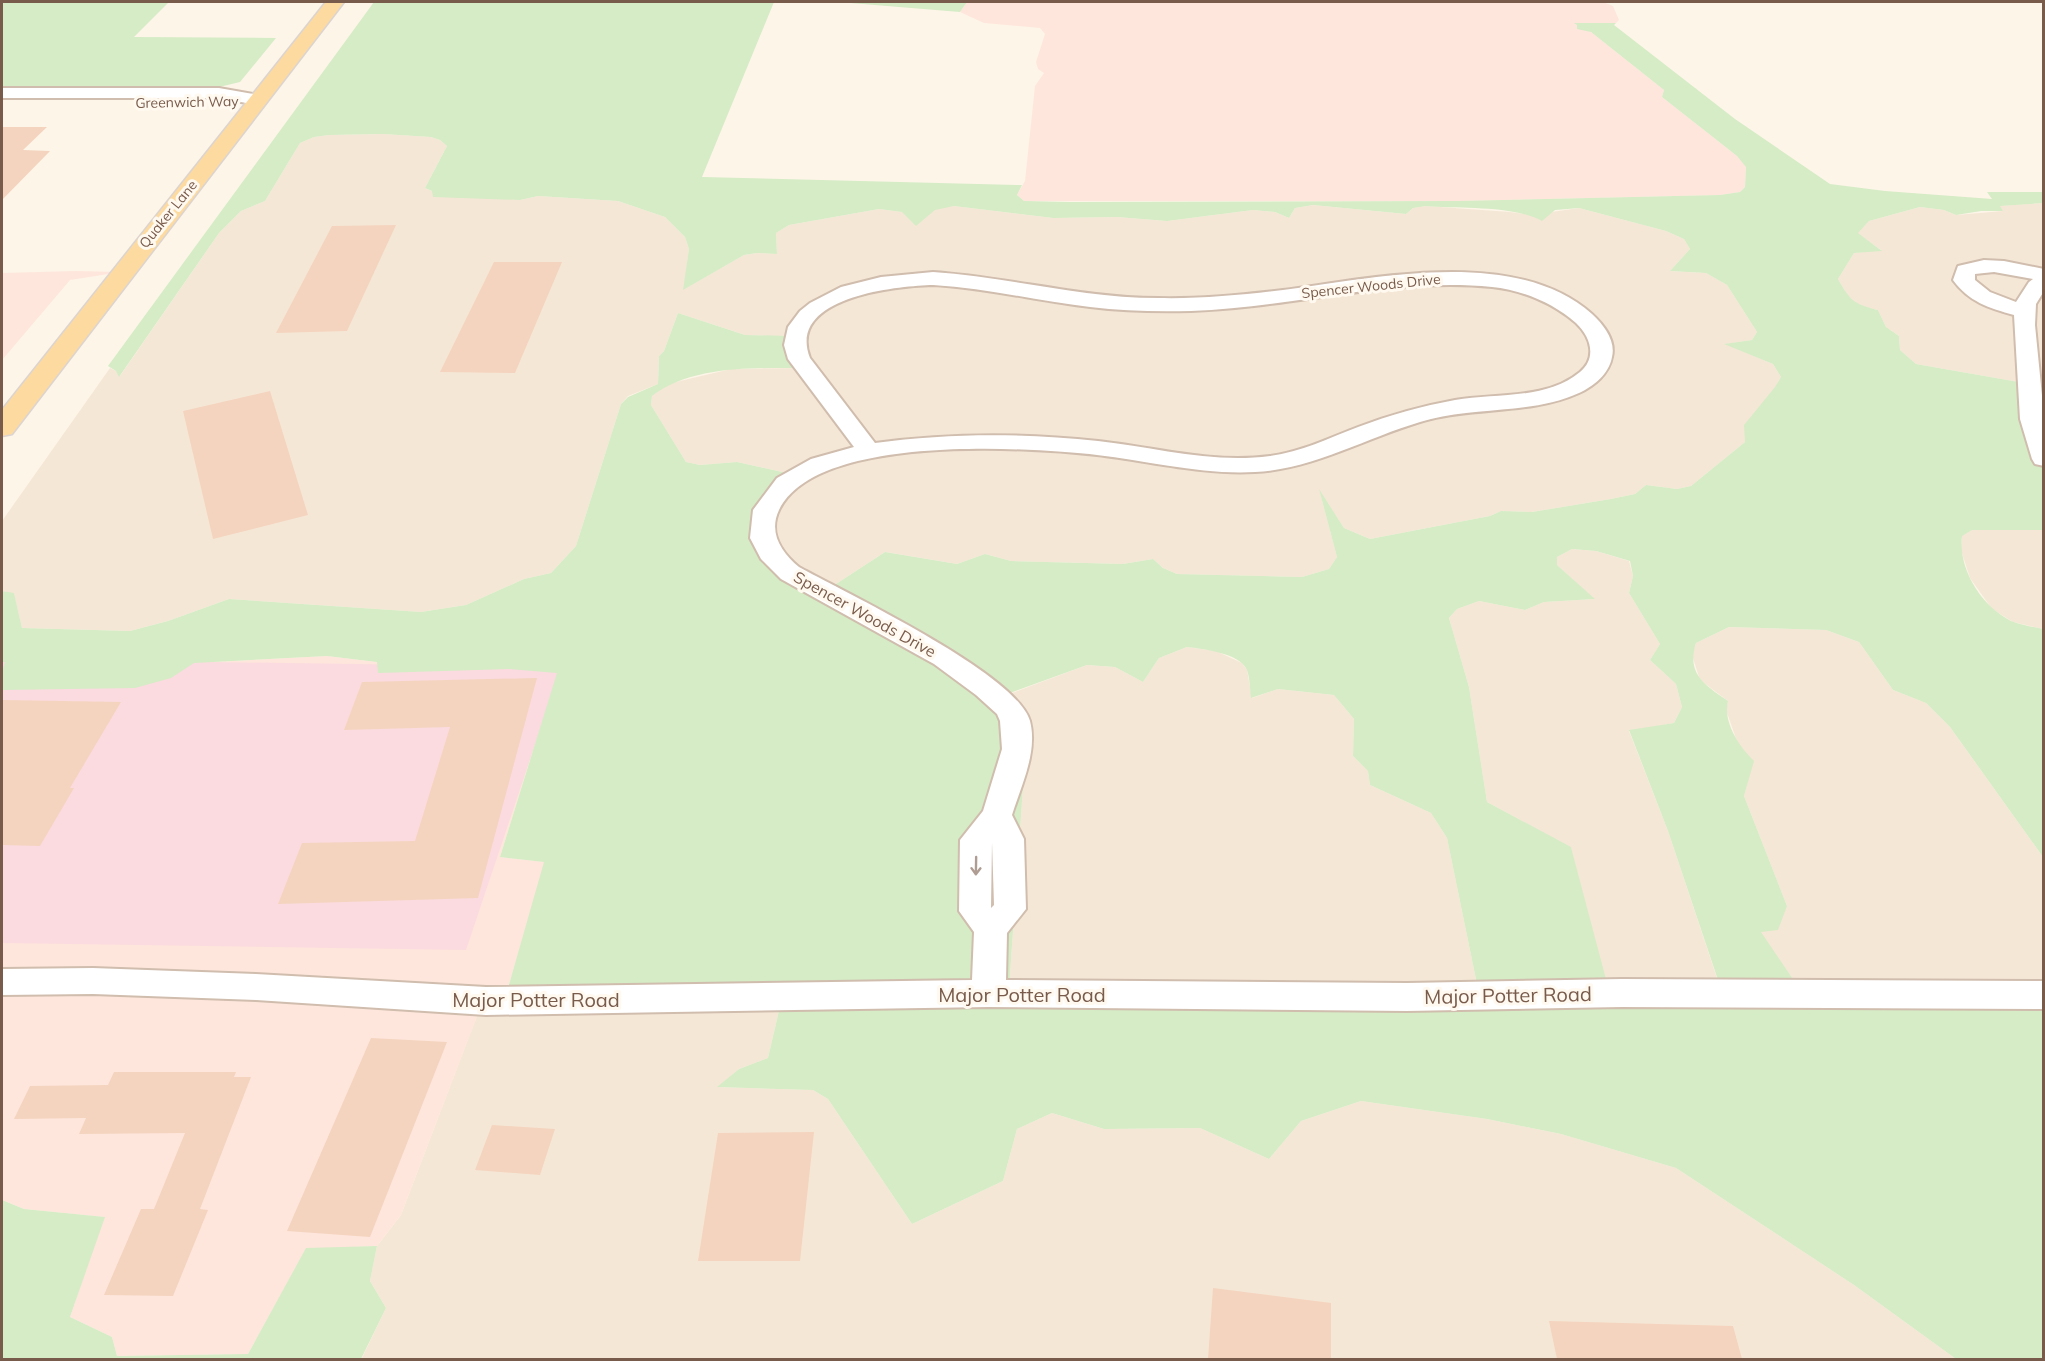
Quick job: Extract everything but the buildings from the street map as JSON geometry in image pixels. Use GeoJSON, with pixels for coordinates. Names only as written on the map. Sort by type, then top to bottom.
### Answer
{"type":"FeatureCollection","features":[{"type":"Feature","properties":{"kind":"main road","name":"Quaker Lane"},"geometry":{"type":"LineString","coordinates":[[2,428],[335,2]]}},
{"type":"Feature","properties":{"kind":"street","name":"Greenwich Way"},"geometry":{"type":"LineString","coordinates":[[2,93],[219,93],[258,100]]}},
{"type":"Feature","properties":{"kind":"street","name":"Greenwich Way"},"geometry":{"type":"LineString","coordinates":[[2,98],[109,103],[211,103],[258,100]]}},
{"type":"Feature","properties":{"kind":"street"},"geometry":{"type":"LineString","coordinates":[[2024,310],[1992,301],[1973,291],[1964,280],[1965,270],[1989,266],[2043,275]]}},
{"type":"Feature","properties":{"kind":"street","name":"Spencer Woods Drive"},"geometry":{"type":"LineString","coordinates":[[869,451],[799,359],[794,348],[795,337],[797,328],[824,303],[856,290],[892,281],[921,278],[965,279],[1082,300],[1176,305],[1207,304],[1424,279],[1482,279],[1537,292],[1568,306],[1590,323],[1601,343],[1600,363],[1594,372],[1579,384],[1557,393],[1520,400],[1468,405],[1381,426],[1313,455],[1271,464],[1219,464],[1096,448],[1017,443],[924,444],[869,451],[821,464],[784,484],[768,504],[762,524],[764,543],[768,553],[790,573],[944,658],[986,688],[1009,709],[1015,721],[1017,749],[997,815],[1008,839],[1010,909],[991,929],[989,993]]}},
{"type":"Feature","properties":{"kind":"street"},"geometry":{"type":"LineString","coordinates":[[2043,281],[2032,291],[2024,310],[2032,419],[2043,459]]}},
{"type":"Feature","properties":{"kind":"street","name":"Major Potter Road"},"geometry":{"type":"LineString","coordinates":[[2,982],[93,981],[256,987],[486,1001],[989,993],[1407,997],[1622,993],[2043,995]]}},
{"type":"Feature","properties":{"kind":"shaded area"},"geometry":{"type":"Polygon","coordinates":[[[967,2],[1603,2],[1613,6],[1619,20],[1616,23],[1576,23],[1591,32],[1664,90],[1662,97],[1737,156],[1746,166],[1745,187],[1740,192],[1720,195],[1457,201],[1024,201],[1017,195],[1025,181],[1035,86],[1044,73],[1038,69],[1036,62],[1045,34],[1040,28],[984,23],[960,12],[967,2]]]}},
{"type":"Feature","properties":{"kind":"shaded area"},"geometry":{"type":"Polygon","coordinates":[[[383,134],[431,137],[447,146],[425,188],[432,191],[520,200],[538,196],[618,201],[665,217],[685,237],[689,249],[684,289],[744,255],[777,254],[776,233],[789,225],[879,209],[902,212],[954,206],[1053,218],[1117,217],[1167,221],[1253,210],[1275,212],[1289,218],[1295,208],[1313,205],[1406,214],[1413,208],[1426,206],[1531,215],[1579,208],[1666,231],[1684,239],[1690,249],[1670,271],[1706,273],[1727,285],[1757,332],[1752,340],[1726,344],[1773,364],[1781,377],[1745,442],[1691,486],[1677,489],[1646,485],[1635,494],[1611,499],[1532,512],[1501,511],[1490,516],[1370,539],[1344,528],[1320,492],[1337,557],[1329,569],[1302,577],[1177,574],[1163,568],[1153,559],[1123,564],[1011,561],[985,554],[957,564],[885,552],[833,586],[822,582],[781,555],[765,529],[791,474],[737,462],[700,465],[686,462],[651,405],[652,396],[667,384],[731,369],[798,368],[791,337],[745,335],[678,313],[664,351],[659,356],[658,384],[628,396],[621,404],[576,546],[551,573],[524,579],[466,605],[421,612],[229,599],[168,621],[130,631],[22,628],[14,594],[2,591],[2,521],[110,368],[120,376],[219,233],[241,211],[265,201],[300,143],[314,137],[329,135],[383,134]]]}},
{"type":"Feature","properties":{"kind":"shaded area"},"geometry":{"type":"Polygon","coordinates":[[[2043,203],[2043,443],[2030,384],[1916,364],[1900,350],[1899,336],[1886,327],[1878,310],[1859,306],[1849,298],[1838,279],[1854,253],[1881,250],[1857,233],[1869,221],[1920,207],[1944,210],[1956,215],[2003,211],[1999,206],[2043,203]]]}},
{"type":"Feature","properties":{"kind":"shaded area"},"geometry":{"type":"Polygon","coordinates":[[[121,272],[70,280],[2,360],[2,273],[121,272]]]}},
{"type":"Feature","properties":{"kind":"shaded area"},"geometry":{"type":"Polygon","coordinates":[[[1972,530],[2043,530],[2043,629],[2013,622],[1992,609],[1970,578],[1961,550],[1962,535],[1972,530]]]}},
{"type":"Feature","properties":{"kind":"shaded area"},"geometry":{"type":"Polygon","coordinates":[[[1572,549],[1596,551],[1629,561],[1633,576],[1629,593],[1660,644],[1650,660],[1676,684],[1682,707],[1674,723],[1629,731],[1668,831],[1721,990],[1606,983],[1571,848],[1487,802],[1469,687],[1449,618],[1457,609],[1479,601],[1525,610],[1544,602],[1594,599],[1557,565],[1557,557],[1572,549]]]}},
{"type":"Feature","properties":{"kind":"shaded area"},"geometry":{"type":"Polygon","coordinates":[[[1729,627],[1826,630],[1859,642],[1893,690],[1926,703],[1950,727],[2043,857],[2043,993],[1797,985],[1760,932],[1787,906],[1744,796],[1753,761],[1739,747],[1726,710],[1728,701],[1700,680],[1692,655],[1696,643],[1729,627]]]}},
{"type":"Feature","properties":{"kind":"shaded area"},"geometry":{"type":"Polygon","coordinates":[[[1187,647],[1216,651],[1242,663],[1247,670],[1252,698],[1278,689],[1334,695],[1354,719],[1353,756],[1368,771],[1370,785],[1431,813],[1447,838],[1479,994],[1009,989],[1023,787],[1030,760],[1027,718],[1009,694],[1087,665],[1115,667],[1143,682],[1159,658],[1187,647]]]}},
{"type":"Feature","properties":{"kind":"shaded area"},"geometry":{"type":"Polygon","coordinates":[[[327,656],[377,662],[378,673],[557,673],[500,857],[545,862],[505,998],[483,1001],[401,1215],[377,1246],[306,1249],[248,1354],[117,1356],[112,1337],[70,1317],[104,1217],[24,1209],[2,1200],[2,690],[194,663],[327,656]]]}},
{"type":"Feature","properties":{"kind":"shaded area"},"geometry":{"type":"Polygon","coordinates":[[[2,659],[561,667],[466,950],[2,943],[2,659]]]}},
{"type":"Feature","properties":{"kind":"shaded area"},"geometry":{"type":"Polygon","coordinates":[[[483,1000],[781,1002],[768,1058],[739,1069],[718,1087],[813,1090],[828,1099],[912,1224],[1003,1181],[1017,1129],[1052,1113],[1104,1129],[1200,1128],[1269,1159],[1301,1121],[1361,1101],[1487,1119],[1561,1134],[1676,1168],[1854,1285],[1956,1359],[361,1360],[386,1308],[370,1281],[377,1246],[401,1215],[483,1000]]]}},
{"type":"Feature","properties":{"kind":"green space"},"geometry":{"type":"Polygon","coordinates":[[[2,2],[169,2],[134,37],[276,38],[240,82],[215,88],[2,89],[2,2]]]}},
{"type":"Feature","properties":{"kind":"green space"},"geometry":{"type":"Polygon","coordinates":[[[374,2],[774,2],[702,177],[1022,185],[1017,195],[1024,201],[1069,202],[1457,201],[1720,195],[1740,192],[1745,187],[1746,167],[1737,156],[1662,97],[1664,90],[1591,32],[1577,29],[1574,23],[1616,23],[1614,25],[1735,119],[1830,184],[1885,191],[1992,199],[1987,192],[2043,192],[2043,203],[2000,206],[2003,211],[1981,211],[1956,215],[1944,210],[1920,207],[1869,221],[1858,233],[1882,251],[1854,253],[1838,279],[1853,300],[1863,306],[1878,310],[1886,327],[1899,336],[1900,350],[1916,364],[2030,384],[2043,443],[2043,530],[1972,530],[1962,536],[1962,549],[1968,573],[1981,596],[1990,606],[2011,621],[2043,629],[2043,857],[1950,727],[1926,703],[1893,690],[1859,642],[1826,630],[1729,627],[1696,643],[1694,663],[1696,671],[1705,684],[1728,701],[1730,726],[1754,761],[1744,796],[1787,906],[1778,930],[1761,932],[1797,985],[2043,993],[2043,1359],[1956,1359],[1854,1285],[1676,1168],[1561,1134],[1487,1119],[1361,1101],[1301,1121],[1269,1159],[1200,1128],[1104,1129],[1052,1113],[1017,1129],[1003,1181],[912,1224],[828,1099],[813,1090],[717,1087],[739,1069],[768,1058],[781,1002],[506,995],[544,862],[500,857],[557,673],[509,669],[378,673],[377,662],[327,656],[194,663],[171,678],[135,688],[2,690],[2,672],[5,662],[2,662],[2,591],[14,593],[22,628],[130,631],[168,621],[229,599],[421,612],[466,605],[524,579],[551,573],[576,546],[621,404],[628,397],[658,384],[659,356],[664,351],[678,313],[745,335],[791,336],[798,368],[741,369],[703,374],[668,386],[652,396],[651,405],[686,462],[700,465],[737,462],[791,474],[765,529],[781,555],[822,582],[833,586],[885,552],[957,564],[985,554],[1011,561],[1123,564],[1153,559],[1163,568],[1177,574],[1302,577],[1329,569],[1337,557],[1319,489],[1344,528],[1370,539],[1490,516],[1501,511],[1532,512],[1611,499],[1635,494],[1646,485],[1677,489],[1691,486],[1745,442],[1744,425],[1781,377],[1773,364],[1724,344],[1752,340],[1757,332],[1727,285],[1706,273],[1670,271],[1690,249],[1684,239],[1666,231],[1579,208],[1555,210],[1542,221],[1502,210],[1426,206],[1413,208],[1406,214],[1313,205],[1295,208],[1289,218],[1275,212],[1253,210],[1167,221],[1117,217],[1053,218],[954,206],[935,210],[916,226],[902,212],[879,209],[789,225],[776,233],[777,254],[744,255],[683,290],[689,249],[685,237],[665,217],[618,201],[538,196],[520,200],[433,197],[432,191],[425,188],[447,146],[440,140],[431,137],[383,134],[329,135],[314,137],[300,143],[265,201],[241,211],[219,233],[119,377],[116,371],[108,366],[374,2]],[[1572,549],[1557,557],[1557,565],[1595,599],[1544,602],[1525,610],[1479,601],[1457,609],[1449,618],[1469,687],[1487,802],[1571,847],[1607,983],[1721,989],[1668,831],[1629,730],[1674,723],[1682,707],[1676,684],[1650,660],[1660,644],[1629,593],[1633,576],[1630,561],[1596,551],[1572,549]],[[1187,647],[1159,658],[1143,682],[1115,667],[1087,665],[1010,693],[1027,718],[1030,760],[1023,787],[1009,989],[1479,994],[1447,838],[1431,813],[1370,785],[1368,771],[1353,756],[1354,719],[1334,695],[1278,689],[1251,698],[1248,673],[1243,664],[1220,653],[1187,647]]]}},
{"type":"Feature","properties":{"kind":"green space"},"geometry":{"type":"Polygon","coordinates":[[[838,2],[967,2],[960,12],[838,2]]]}},
{"type":"Feature","properties":{"kind":"green space"},"geometry":{"type":"Polygon","coordinates":[[[2,1200],[24,1209],[105,1217],[70,1317],[112,1337],[117,1356],[248,1354],[306,1248],[377,1246],[370,1281],[386,1308],[361,1359],[2,1359],[2,1200]]]}}]}
